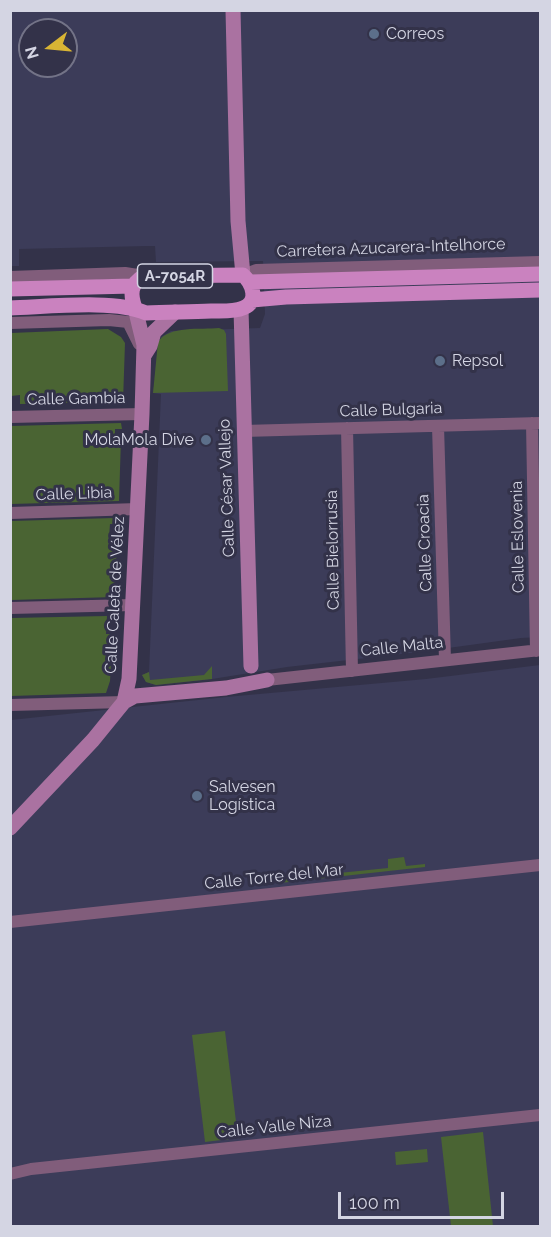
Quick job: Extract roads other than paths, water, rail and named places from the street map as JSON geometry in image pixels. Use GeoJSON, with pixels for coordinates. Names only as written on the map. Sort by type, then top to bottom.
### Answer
{"type":"FeatureCollection","features":[{"type":"Feature","properties":{"kind":"main road","name":"Carretera Azucarera-Intelhorce"},"geometry":{"type":"LineString","coordinates":[[247,278],[540,274]]}},
{"type":"Feature","properties":{"kind":"main road","name":"A-7054R"},"geometry":{"type":"LineString","coordinates":[[10,289],[139,281],[247,278]]}},
{"type":"Feature","properties":{"kind":"main road"},"geometry":{"type":"LineString","coordinates":[[247,278],[253,291],[247,305]]}},
{"type":"Feature","properties":{"kind":"main road","name":"A-7054R"},"geometry":{"type":"LineString","coordinates":[[135,308],[131,296],[139,281]]}},
{"type":"Feature","properties":{"kind":"main road"},"geometry":{"type":"LineString","coordinates":[[247,305],[286,297],[540,290]]}},
{"type":"Feature","properties":{"kind":"main road","name":"A-7054R"},"geometry":{"type":"LineString","coordinates":[[10,308],[92,305],[135,308],[146,313],[247,305]]}},
{"type":"Feature","properties":{"kind":"street"},"geometry":{"type":"LineString","coordinates":[[233,10],[238,246],[247,278]]}},
{"type":"Feature","properties":{"kind":"street","name":"Carretera Azucarera-Intelhorce"},"geometry":{"type":"LineString","coordinates":[[247,278],[256,270],[540,262]]}},
{"type":"Feature","properties":{"kind":"street"},"geometry":{"type":"LineString","coordinates":[[10,277],[125,273],[139,281]]}},
{"type":"Feature","properties":{"kind":"street","name":"Calle César Vallejo"},"geometry":{"type":"LineString","coordinates":[[247,305],[243,431],[251,666]]}},
{"type":"Feature","properties":{"kind":"street"},"geometry":{"type":"LineString","coordinates":[[68,321],[80,315],[92,315],[109,307]]}},
{"type":"Feature","properties":{"kind":"street","name":"Calle Caleta de Vélez"},"geometry":{"type":"LineString","coordinates":[[10,828],[93,740],[124,702],[129,679],[142,414],[143,356],[141,331],[135,308]]}},
{"type":"Feature","properties":{"kind":"street","name":"Calle Caleta de Vélez"},"geometry":{"type":"LineString","coordinates":[[143,356],[150,346],[154,332],[175,312]]}},
{"type":"Feature","properties":{"kind":"street"},"geometry":{"type":"LineString","coordinates":[[10,323],[109,320],[128,322],[143,356]]}},
{"type":"Feature","properties":{"kind":"street","name":"Calle Gambia"},"geometry":{"type":"LineString","coordinates":[[10,417],[142,414]]}},
{"type":"Feature","properties":{"kind":"street","name":"Calle Bulgaria"},"geometry":{"type":"LineString","coordinates":[[243,431],[536,423]]}},
{"type":"Feature","properties":{"kind":"street","name":"Calle Eslovenia"},"geometry":{"type":"LineString","coordinates":[[536,423],[538,650]]}},
{"type":"Feature","properties":{"kind":"street","name":"Calle Croacia"},"geometry":{"type":"LineString","coordinates":[[438,426],[445,660]]}},
{"type":"Feature","properties":{"kind":"street","name":"Calle Bielorrusia"},"geometry":{"type":"LineString","coordinates":[[347,428],[352,671]]}},
{"type":"Feature","properties":{"kind":"street","name":"Calle Libia"},"geometry":{"type":"LineString","coordinates":[[10,513],[138,509]]}},
{"type":"Feature","properties":{"kind":"street"},"geometry":{"type":"LineString","coordinates":[[10,608],[133,605]]}},
{"type":"Feature","properties":{"kind":"street","name":"Calle Malta"},"geometry":{"type":"LineString","coordinates":[[124,702],[135,696],[538,650]]}},
{"type":"Feature","properties":{"kind":"street"},"geometry":{"type":"LineString","coordinates":[[226,687],[243,679],[251,666],[256,674],[267,680]]}},
{"type":"Feature","properties":{"kind":"street"},"geometry":{"type":"LineString","coordinates":[[10,705],[124,702]]}},
{"type":"Feature","properties":{"kind":"street","name":"Calle Torre del Mar"},"geometry":{"type":"LineString","coordinates":[[10,922],[540,865]]}},
{"type":"Feature","properties":{"kind":"street","name":"Calle Valle Niza"},"geometry":{"type":"LineString","coordinates":[[10,1174],[31,1169],[540,1114]]}},
{"type":"Feature","properties":{"kind":"place","name":"Correos"},"geometry":{"type":"Point","coordinates":[374,34]}},
{"type":"Feature","properties":{"kind":"place","name":"Repsol"},"geometry":{"type":"Point","coordinates":[440,361]}},
{"type":"Feature","properties":{"kind":"place","name":"MolaMola Dive"},"geometry":{"type":"Point","coordinates":[206,440]}},
{"type":"Feature","properties":{"kind":"place","name":"Salvesen Logística"},"geometry":{"type":"Point","coordinates":[197,796]}}]}
